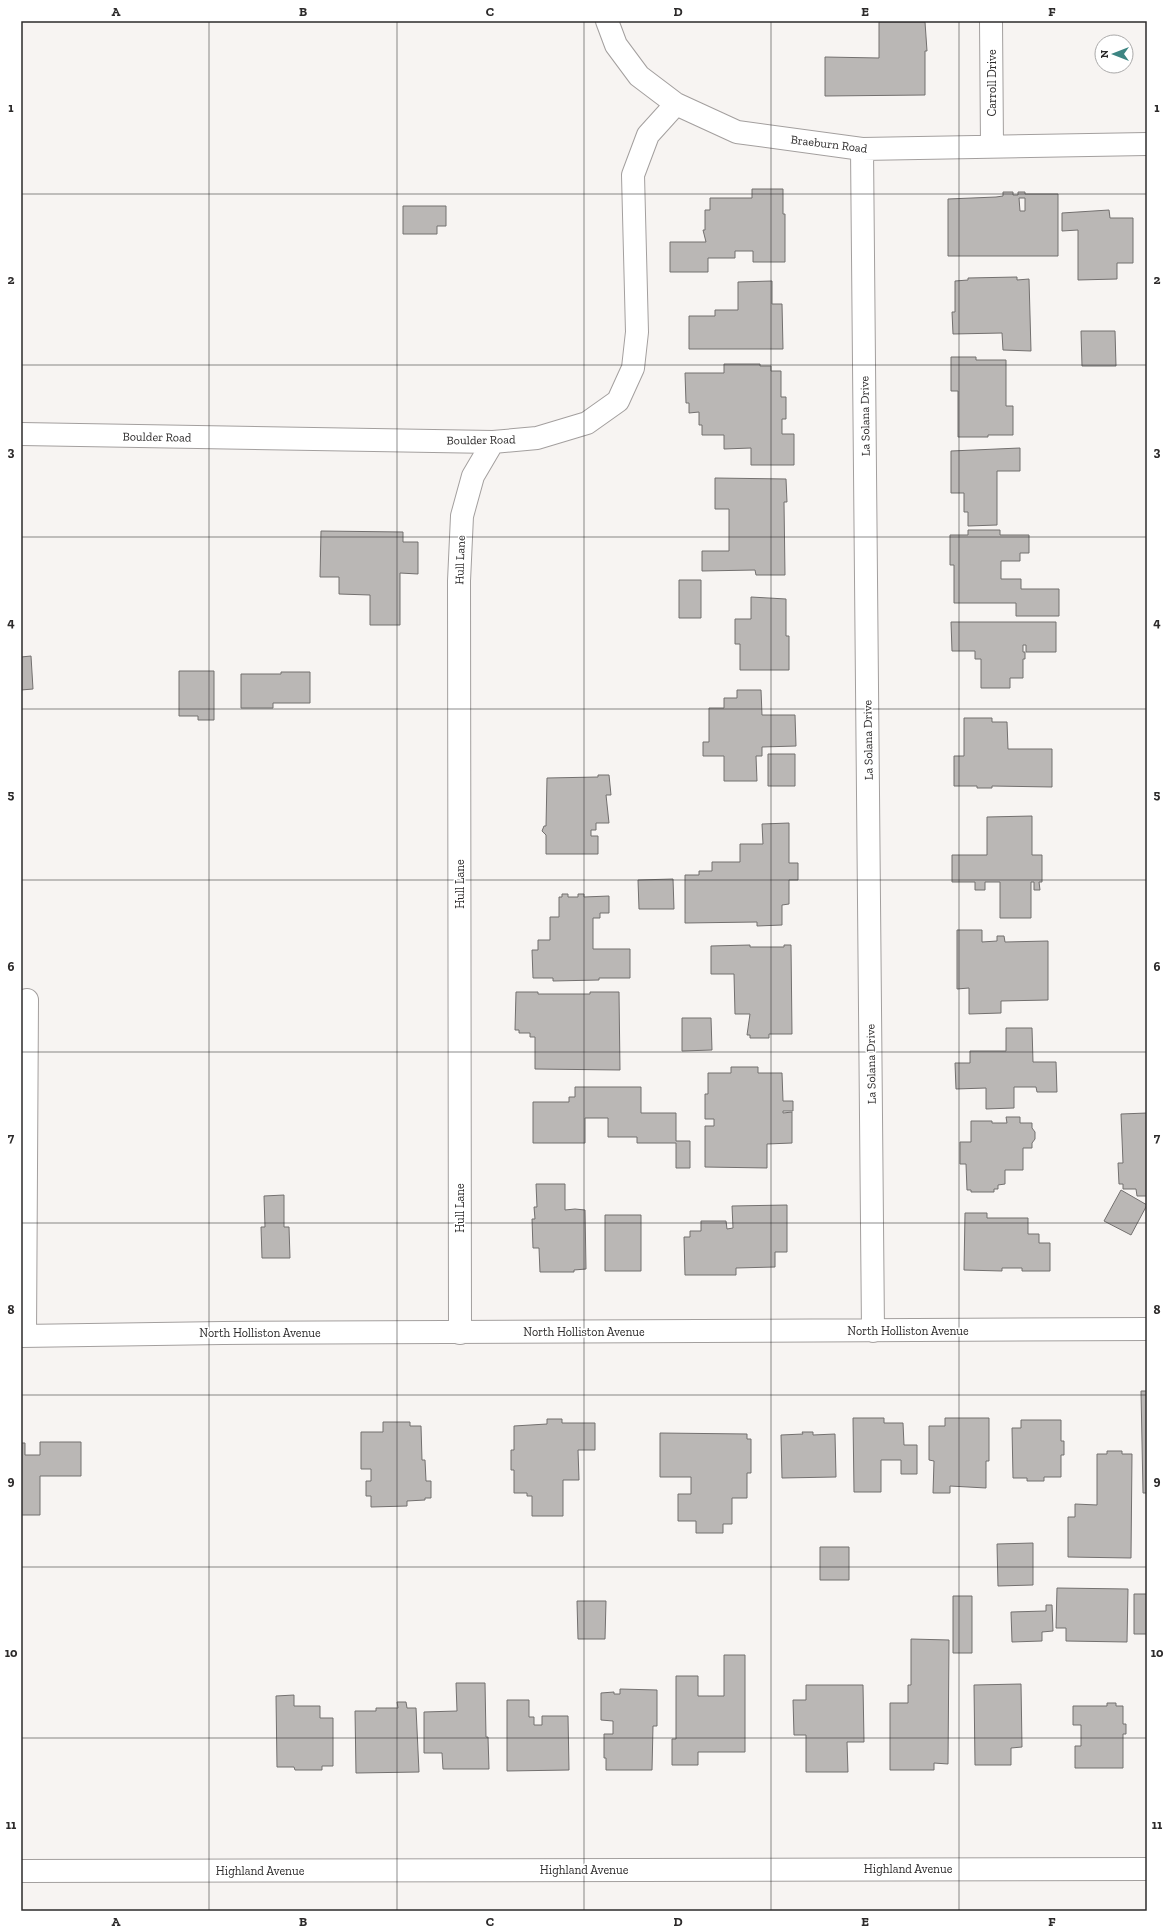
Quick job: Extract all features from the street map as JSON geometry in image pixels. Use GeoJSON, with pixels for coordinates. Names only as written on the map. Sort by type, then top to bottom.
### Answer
{"type":"FeatureCollection","features":[{"type":"Feature","properties":{"kind":"street","name":"Braeburn Road"},"geometry":{"type":"LineString","coordinates":[[607,21],[616,45],[639,76],[676,104],[738,132],[862,149],[1147,144]]}},
{"type":"Feature","properties":{"kind":"street","name":"Carroll Drive"},"geometry":{"type":"LineString","coordinates":[[992,21],[992,146]]}},
{"type":"Feature","properties":{"kind":"street","name":"Boulder Road"},"geometry":{"type":"LineString","coordinates":[[21,434],[493,442],[536,438],[587,423],[618,402],[633,368],[637,332],[633,175],[648,135],[676,104]]}},
{"type":"Feature","properties":{"kind":"street","name":"La Solana Drive"},"geometry":{"type":"LineString","coordinates":[[862,149],[873,1331]]}},
{"type":"Feature","properties":{"kind":"street","name":"Hull Lane"},"geometry":{"type":"LineString","coordinates":[[460,1333],[459,581],[462,516],[473,476],[493,442]]}},
{"type":"Feature","properties":{"kind":"street"},"geometry":{"type":"LineString","coordinates":[[23,1336],[27,1000]]}},
{"type":"Feature","properties":{"kind":"street","name":"North Holliston Avenue"},"geometry":{"type":"LineString","coordinates":[[23,1336],[223,1333],[1147,1329]]}},
{"type":"Feature","properties":{"kind":"street","name":"Highland Avenue"},"geometry":{"type":"LineString","coordinates":[[21,1871],[1147,1869]]}},
{"type":"Feature","properties":{"kind":"building"},"geometry":{"type":"Polygon","coordinates":[[[879,22],[925,22],[927,51],[925,51],[925,95],[825,96],[825,57],[879,58],[879,22]]]}},
{"type":"Feature","properties":{"kind":"building"},"geometry":{"type":"Polygon","coordinates":[[[752,189],[783,189],[783,214],[785,214],[785,262],[753,262],[753,251],[735,251],[735,258],[708,258],[708,272],[670,272],[670,242],[706,242],[703,230],[705,230],[705,210],[710,210],[710,198],[752,198],[752,189]]]}},
{"type":"Feature","properties":{"kind":"building"},"geometry":{"type":"Polygon","coordinates":[[[1003,192],[1013,192],[1013,195],[1018,195],[1018,192],[1025,192],[1025,194],[1058,194],[1058,256],[948,256],[948,199],[1003,196],[1003,192]],[[1019,198],[1020,211],[1025,211],[1025,198],[1019,198]]]}},
{"type":"Feature","properties":{"kind":"building"},"geometry":{"type":"Polygon","coordinates":[[[403,206],[446,206],[446,226],[437,226],[437,234],[403,234],[403,206]]]}},
{"type":"Feature","properties":{"kind":"building"},"geometry":{"type":"Polygon","coordinates":[[[1109,210],[1110,218],[1133,218],[1133,263],[1117,263],[1117,279],[1078,280],[1078,230],[1062,231],[1062,213],[1109,210]]]}},
{"type":"Feature","properties":{"kind":"building"},"geometry":{"type":"Polygon","coordinates":[[[1017,277],[1017,280],[1029,279],[1031,351],[1003,350],[1002,333],[953,334],[952,312],[955,312],[955,281],[968,280],[968,278],[1017,277]]]}},
{"type":"Feature","properties":{"kind":"building"},"geometry":{"type":"Polygon","coordinates":[[[772,281],[772,304],[782,304],[783,349],[689,349],[689,316],[715,316],[715,310],[738,310],[738,282],[772,281]]]}},
{"type":"Feature","properties":{"kind":"building"},"geometry":{"type":"Polygon","coordinates":[[[1081,331],[1115,331],[1116,366],[1082,366],[1081,331]]]}},
{"type":"Feature","properties":{"kind":"building"},"geometry":{"type":"Polygon","coordinates":[[[951,357],[976,357],[976,360],[1006,360],[1006,406],[1013,406],[1013,435],[958,437],[958,391],[951,391],[951,357]]]}},
{"type":"Feature","properties":{"kind":"building"},"geometry":{"type":"Polygon","coordinates":[[[724,364],[760,364],[760,366],[771,366],[771,371],[781,371],[781,397],[786,397],[786,419],[782,419],[782,434],[794,434],[794,465],[751,465],[751,448],[724,449],[724,435],[702,435],[702,425],[699,425],[699,412],[689,413],[689,403],[686,403],[685,373],[724,373],[724,364]]]}},
{"type":"Feature","properties":{"kind":"building"},"geometry":{"type":"Polygon","coordinates":[[[1020,448],[1020,471],[997,471],[997,525],[968,526],[968,512],[964,512],[964,493],[951,493],[951,451],[1020,448]]]}},
{"type":"Feature","properties":{"kind":"building"},"geometry":{"type":"Polygon","coordinates":[[[715,478],[786,479],[787,502],[784,502],[785,575],[756,575],[755,570],[702,571],[702,551],[729,551],[729,509],[715,509],[715,478]]]}},
{"type":"Feature","properties":{"kind":"building"},"geometry":{"type":"Polygon","coordinates":[[[968,530],[1000,530],[1000,535],[1029,535],[1029,553],[1020,553],[1020,561],[1001,561],[1001,579],[1021,579],[1021,589],[1059,589],[1059,616],[1016,616],[1016,603],[954,603],[954,565],[950,565],[950,535],[968,535],[968,530]]]}},
{"type":"Feature","properties":{"kind":"building"},"geometry":{"type":"Polygon","coordinates":[[[321,531],[403,532],[403,542],[418,542],[418,574],[400,573],[400,625],[370,625],[370,595],[339,594],[339,577],[320,577],[321,531]]]}},
{"type":"Feature","properties":{"kind":"building"},"geometry":{"type":"Polygon","coordinates":[[[679,580],[701,580],[701,618],[679,618],[679,580]]]}},
{"type":"Feature","properties":{"kind":"building"},"geometry":{"type":"Polygon","coordinates":[[[751,597],[786,599],[786,636],[789,636],[789,670],[740,670],[740,644],[735,644],[735,619],[751,619],[751,597]]]}},
{"type":"Feature","properties":{"kind":"building"},"geometry":{"type":"Polygon","coordinates":[[[951,622],[1056,622],[1056,652],[1026,652],[1026,645],[1023,645],[1025,659],[1023,659],[1023,678],[1010,678],[1010,688],[981,688],[981,659],[975,659],[975,651],[952,651],[951,622]]]}},
{"type":"Feature","properties":{"kind":"building"},"geometry":{"type":"Polygon","coordinates":[[[31,656],[33,689],[21,690],[21,657],[31,656]]]}},
{"type":"Feature","properties":{"kind":"building"},"geometry":{"type":"Polygon","coordinates":[[[179,671],[214,671],[214,720],[198,720],[198,716],[179,716],[179,671]]]}},
{"type":"Feature","properties":{"kind":"building"},"geometry":{"type":"Polygon","coordinates":[[[281,672],[310,672],[310,703],[273,703],[273,708],[241,708],[241,674],[281,674],[281,672]]]}},
{"type":"Feature","properties":{"kind":"building"},"geometry":{"type":"Polygon","coordinates":[[[737,690],[761,690],[762,715],[795,715],[796,746],[762,747],[762,756],[756,756],[757,781],[724,781],[724,756],[703,756],[703,742],[709,742],[709,708],[724,708],[724,698],[737,698],[737,690]]]}},
{"type":"Feature","properties":{"kind":"building"},"geometry":{"type":"Polygon","coordinates":[[[964,718],[992,718],[992,722],[1007,722],[1008,749],[1052,749],[1052,787],[992,786],[992,788],[977,788],[977,786],[954,786],[954,756],[964,756],[964,718]]]}},
{"type":"Feature","properties":{"kind":"building"},"geometry":{"type":"Polygon","coordinates":[[[768,754],[795,754],[795,786],[768,786],[768,754]]]}},
{"type":"Feature","properties":{"kind":"building"},"geometry":{"type":"Polygon","coordinates":[[[598,775],[609,775],[611,795],[606,795],[609,823],[596,823],[596,830],[591,830],[591,836],[598,836],[598,854],[546,854],[546,835],[542,831],[544,826],[546,826],[547,778],[598,777],[598,775]]]}},
{"type":"Feature","properties":{"kind":"building"},"geometry":{"type":"Polygon","coordinates":[[[1032,816],[1032,855],[1042,855],[1042,882],[1039,882],[1040,890],[1034,890],[1034,882],[1031,882],[1031,918],[1000,918],[1000,882],[985,882],[985,890],[975,890],[975,882],[952,882],[952,855],[987,855],[987,817],[1032,816]]]}},
{"type":"Feature","properties":{"kind":"building"},"geometry":{"type":"Polygon","coordinates":[[[789,823],[789,863],[798,863],[798,880],[789,880],[789,904],[782,905],[782,925],[757,926],[757,922],[685,923],[685,875],[699,875],[699,871],[712,871],[712,862],[740,862],[740,844],[763,844],[762,824],[789,823]]]}},
{"type":"Feature","properties":{"kind":"building"},"geometry":{"type":"Polygon","coordinates":[[[673,879],[674,909],[639,909],[638,880],[673,879]]]}},
{"type":"Feature","properties":{"kind":"building"},"geometry":{"type":"Polygon","coordinates":[[[562,894],[568,894],[568,897],[578,897],[578,894],[584,894],[584,897],[609,896],[609,913],[600,913],[600,918],[593,918],[593,949],[630,949],[630,978],[599,978],[599,980],[553,981],[553,978],[533,978],[532,950],[538,950],[538,940],[550,940],[550,917],[559,917],[559,897],[562,897],[562,894]]]}},
{"type":"Feature","properties":{"kind":"building"},"geometry":{"type":"Polygon","coordinates":[[[957,930],[982,930],[982,942],[997,941],[997,936],[1004,936],[1005,942],[1048,941],[1048,1000],[1001,1001],[1001,1013],[969,1014],[969,988],[957,989],[957,930]]]}},
{"type":"Feature","properties":{"kind":"building"},"geometry":{"type":"Polygon","coordinates":[[[750,945],[750,947],[784,947],[784,945],[791,945],[792,1034],[769,1034],[769,1038],[750,1038],[750,1035],[747,1035],[750,1014],[735,1014],[734,974],[711,974],[711,946],[750,945]]]}},
{"type":"Feature","properties":{"kind":"building"},"geometry":{"type":"Polygon","coordinates":[[[516,992],[538,992],[538,994],[590,994],[590,992],[619,992],[620,1070],[535,1069],[535,1037],[530,1037],[530,1033],[519,1033],[519,1030],[515,1030],[516,992]]]}},
{"type":"Feature","properties":{"kind":"building"},"geometry":{"type":"Polygon","coordinates":[[[682,1018],[711,1018],[712,1050],[682,1051],[682,1018]]]}},
{"type":"Feature","properties":{"kind":"building"},"geometry":{"type":"Polygon","coordinates":[[[1006,1028],[1032,1028],[1033,1062],[1056,1062],[1057,1092],[1037,1092],[1036,1087],[1014,1087],[1014,1108],[986,1109],[986,1088],[956,1089],[955,1063],[970,1063],[970,1051],[1006,1051],[1006,1028]]]}},
{"type":"Feature","properties":{"kind":"building"},"geometry":{"type":"Polygon","coordinates":[[[731,1067],[758,1067],[758,1073],[782,1073],[783,1101],[793,1101],[793,1111],[783,1111],[783,1113],[792,1112],[792,1143],[767,1144],[767,1168],[705,1167],[705,1126],[714,1126],[714,1119],[705,1119],[705,1094],[708,1094],[708,1073],[731,1073],[731,1067]]]}},
{"type":"Feature","properties":{"kind":"building"},"geometry":{"type":"Polygon","coordinates":[[[575,1087],[641,1087],[641,1113],[676,1113],[676,1141],[690,1141],[690,1168],[676,1168],[676,1143],[637,1143],[637,1137],[608,1137],[608,1118],[585,1118],[585,1143],[533,1143],[533,1102],[569,1102],[569,1097],[575,1097],[575,1087]]]}},
{"type":"Feature","properties":{"kind":"building"},"geometry":{"type":"Polygon","coordinates":[[[1147,1113],[1147,1196],[1137,1196],[1136,1189],[1123,1189],[1123,1184],[1119,1184],[1118,1163],[1123,1163],[1121,1114],[1147,1113]]]}},
{"type":"Feature","properties":{"kind":"building"},"geometry":{"type":"Polygon","coordinates":[[[1006,1117],[1020,1117],[1020,1123],[1032,1123],[1032,1128],[1035,1132],[1035,1139],[1032,1143],[1032,1148],[1023,1148],[1023,1170],[1005,1170],[1005,1184],[998,1185],[998,1189],[994,1189],[994,1192],[971,1192],[971,1190],[967,1190],[966,1164],[960,1164],[960,1142],[971,1142],[971,1121],[1007,1123],[1006,1117]]]}},
{"type":"Feature","properties":{"kind":"building"},"geometry":{"type":"Polygon","coordinates":[[[536,1184],[565,1184],[565,1210],[585,1210],[586,1269],[574,1270],[574,1272],[540,1272],[539,1248],[533,1248],[532,1219],[535,1219],[534,1207],[537,1207],[536,1184]]]}},
{"type":"Feature","properties":{"kind":"building"},"geometry":{"type":"Polygon","coordinates":[[[1121,1190],[1147,1205],[1131,1235],[1104,1221],[1121,1190]]]}},
{"type":"Feature","properties":{"kind":"building"},"geometry":{"type":"Polygon","coordinates":[[[284,1195],[284,1227],[289,1227],[290,1258],[262,1258],[261,1227],[265,1227],[264,1196],[284,1195]]]}},
{"type":"Feature","properties":{"kind":"building"},"geometry":{"type":"Polygon","coordinates":[[[787,1205],[787,1252],[775,1252],[775,1267],[736,1268],[736,1275],[685,1275],[684,1237],[690,1237],[690,1231],[701,1231],[701,1221],[726,1221],[727,1229],[733,1228],[732,1206],[787,1205]]]}},
{"type":"Feature","properties":{"kind":"building"},"geometry":{"type":"Polygon","coordinates":[[[965,1213],[987,1213],[987,1218],[1028,1218],[1028,1234],[1039,1234],[1039,1243],[1050,1243],[1050,1271],[1022,1271],[1022,1268],[1002,1268],[1002,1271],[964,1270],[965,1213]]]}},
{"type":"Feature","properties":{"kind":"building"},"geometry":{"type":"Polygon","coordinates":[[[605,1215],[641,1215],[641,1271],[605,1271],[605,1215]]]}},
{"type":"Feature","properties":{"kind":"building"},"geometry":{"type":"Polygon","coordinates":[[[1141,1391],[1147,1391],[1147,1493],[1143,1493],[1141,1391]]]}},
{"type":"Feature","properties":{"kind":"building"},"geometry":{"type":"Polygon","coordinates":[[[853,1418],[884,1418],[884,1423],[903,1423],[904,1445],[917,1445],[917,1474],[901,1474],[901,1460],[881,1460],[881,1492],[854,1492],[853,1418]]]}},
{"type":"Feature","properties":{"kind":"building"},"geometry":{"type":"Polygon","coordinates":[[[945,1418],[989,1418],[989,1461],[986,1461],[986,1488],[950,1486],[950,1493],[933,1493],[934,1461],[929,1460],[929,1426],[945,1426],[945,1418]]]}},
{"type":"Feature","properties":{"kind":"building"},"geometry":{"type":"Polygon","coordinates":[[[547,1419],[562,1419],[562,1423],[595,1423],[595,1450],[578,1450],[579,1480],[563,1480],[563,1516],[532,1516],[532,1496],[527,1496],[527,1493],[514,1493],[514,1470],[511,1470],[511,1450],[514,1450],[514,1426],[547,1424],[547,1419]]]}},
{"type":"Feature","properties":{"kind":"building"},"geometry":{"type":"Polygon","coordinates":[[[1021,1420],[1061,1420],[1061,1441],[1064,1441],[1064,1455],[1061,1455],[1061,1477],[1044,1477],[1044,1481],[1027,1481],[1027,1478],[1013,1478],[1012,1428],[1021,1428],[1021,1420]]]}},
{"type":"Feature","properties":{"kind":"building"},"geometry":{"type":"Polygon","coordinates":[[[383,1422],[410,1422],[410,1426],[421,1426],[422,1460],[425,1460],[426,1481],[431,1481],[431,1498],[425,1498],[425,1500],[407,1501],[407,1506],[371,1507],[371,1496],[366,1496],[366,1481],[371,1481],[371,1469],[361,1469],[361,1432],[383,1432],[383,1422]]]}},
{"type":"Feature","properties":{"kind":"building"},"geometry":{"type":"Polygon","coordinates":[[[802,1432],[813,1432],[813,1435],[835,1434],[836,1477],[782,1478],[781,1435],[803,1434],[802,1432]]]}},
{"type":"Feature","properties":{"kind":"building"},"geometry":{"type":"Polygon","coordinates":[[[660,1433],[747,1434],[747,1439],[751,1439],[751,1473],[747,1473],[747,1498],[732,1498],[732,1524],[723,1524],[723,1533],[696,1533],[696,1521],[678,1521],[678,1494],[691,1494],[691,1477],[660,1477],[660,1433]]]}},
{"type":"Feature","properties":{"kind":"building"},"geometry":{"type":"Polygon","coordinates":[[[40,1442],[81,1442],[81,1476],[40,1476],[40,1515],[21,1515],[21,1443],[25,1443],[25,1455],[40,1455],[40,1442]]]}},
{"type":"Feature","properties":{"kind":"building"},"geometry":{"type":"Polygon","coordinates":[[[1107,1451],[1122,1451],[1122,1454],[1132,1454],[1131,1558],[1068,1557],[1068,1517],[1075,1517],[1075,1504],[1097,1505],[1097,1454],[1107,1454],[1107,1451]]]}},
{"type":"Feature","properties":{"kind":"building"},"geometry":{"type":"Polygon","coordinates":[[[1033,1543],[1033,1585],[998,1586],[997,1544],[1033,1543]]]}},
{"type":"Feature","properties":{"kind":"building"},"geometry":{"type":"Polygon","coordinates":[[[820,1547],[849,1547],[849,1580],[820,1580],[820,1547]]]}},
{"type":"Feature","properties":{"kind":"building"},"geometry":{"type":"Polygon","coordinates":[[[1057,1588],[1128,1589],[1127,1642],[1066,1641],[1066,1628],[1056,1628],[1057,1588]]]}},
{"type":"Feature","properties":{"kind":"building"},"geometry":{"type":"Polygon","coordinates":[[[1134,1594],[1147,1594],[1147,1634],[1134,1634],[1134,1594]]]}},
{"type":"Feature","properties":{"kind":"building"},"geometry":{"type":"Polygon","coordinates":[[[953,1596],[972,1596],[972,1653],[953,1653],[953,1596]]]}},
{"type":"Feature","properties":{"kind":"building"},"geometry":{"type":"Polygon","coordinates":[[[577,1601],[606,1601],[605,1639],[578,1639],[577,1601]]]}},
{"type":"Feature","properties":{"kind":"building"},"geometry":{"type":"Polygon","coordinates":[[[1046,1605],[1052,1605],[1053,1631],[1042,1632],[1042,1641],[1012,1642],[1011,1612],[1046,1611],[1046,1605]]]}},
{"type":"Feature","properties":{"kind":"building"},"geometry":{"type":"Polygon","coordinates":[[[911,1639],[949,1640],[948,1764],[934,1763],[934,1770],[890,1770],[890,1703],[908,1703],[908,1685],[911,1685],[911,1639]]]}},
{"type":"Feature","properties":{"kind":"building"},"geometry":{"type":"Polygon","coordinates":[[[724,1655],[745,1655],[745,1752],[698,1752],[698,1765],[672,1765],[672,1739],[676,1739],[676,1676],[698,1676],[698,1696],[724,1696],[724,1655]]]}},
{"type":"Feature","properties":{"kind":"building"},"geometry":{"type":"Polygon","coordinates":[[[456,1683],[485,1683],[486,1737],[488,1737],[489,1769],[443,1769],[442,1753],[424,1753],[424,1712],[457,1711],[456,1683]]]}},
{"type":"Feature","properties":{"kind":"building"},"geometry":{"type":"Polygon","coordinates":[[[1021,1684],[1022,1747],[1011,1748],[1011,1765],[975,1765],[974,1685],[1021,1684]]]}},
{"type":"Feature","properties":{"kind":"building"},"geometry":{"type":"Polygon","coordinates":[[[806,1685],[863,1685],[864,1742],[847,1742],[848,1772],[806,1772],[806,1735],[794,1735],[793,1700],[806,1700],[806,1685]]]}},
{"type":"Feature","properties":{"kind":"building"},"geometry":{"type":"Polygon","coordinates":[[[620,1689],[657,1690],[657,1726],[653,1726],[652,1770],[606,1770],[606,1758],[604,1758],[604,1734],[613,1734],[613,1721],[601,1720],[601,1693],[614,1692],[614,1694],[620,1694],[620,1689]]]}},
{"type":"Feature","properties":{"kind":"building"},"geometry":{"type":"Polygon","coordinates":[[[294,1695],[294,1706],[320,1706],[320,1718],[333,1718],[333,1766],[322,1766],[322,1770],[295,1770],[294,1767],[277,1767],[276,1696],[294,1695]]]}},
{"type":"Feature","properties":{"kind":"building"},"geometry":{"type":"Polygon","coordinates":[[[507,1700],[529,1700],[529,1717],[534,1717],[534,1725],[542,1725],[542,1716],[568,1716],[569,1770],[507,1771],[507,1700]]]}},
{"type":"Feature","properties":{"kind":"building"},"geometry":{"type":"Polygon","coordinates":[[[397,1702],[406,1702],[407,1708],[416,1708],[419,1772],[356,1773],[355,1711],[376,1711],[376,1708],[398,1708],[397,1702]]]}},
{"type":"Feature","properties":{"kind":"building"},"geometry":{"type":"Polygon","coordinates":[[[1107,1703],[1116,1703],[1116,1706],[1123,1706],[1123,1724],[1126,1724],[1126,1734],[1123,1734],[1123,1768],[1075,1768],[1075,1746],[1081,1746],[1081,1725],[1073,1725],[1073,1706],[1107,1706],[1107,1703]]]}}]}
